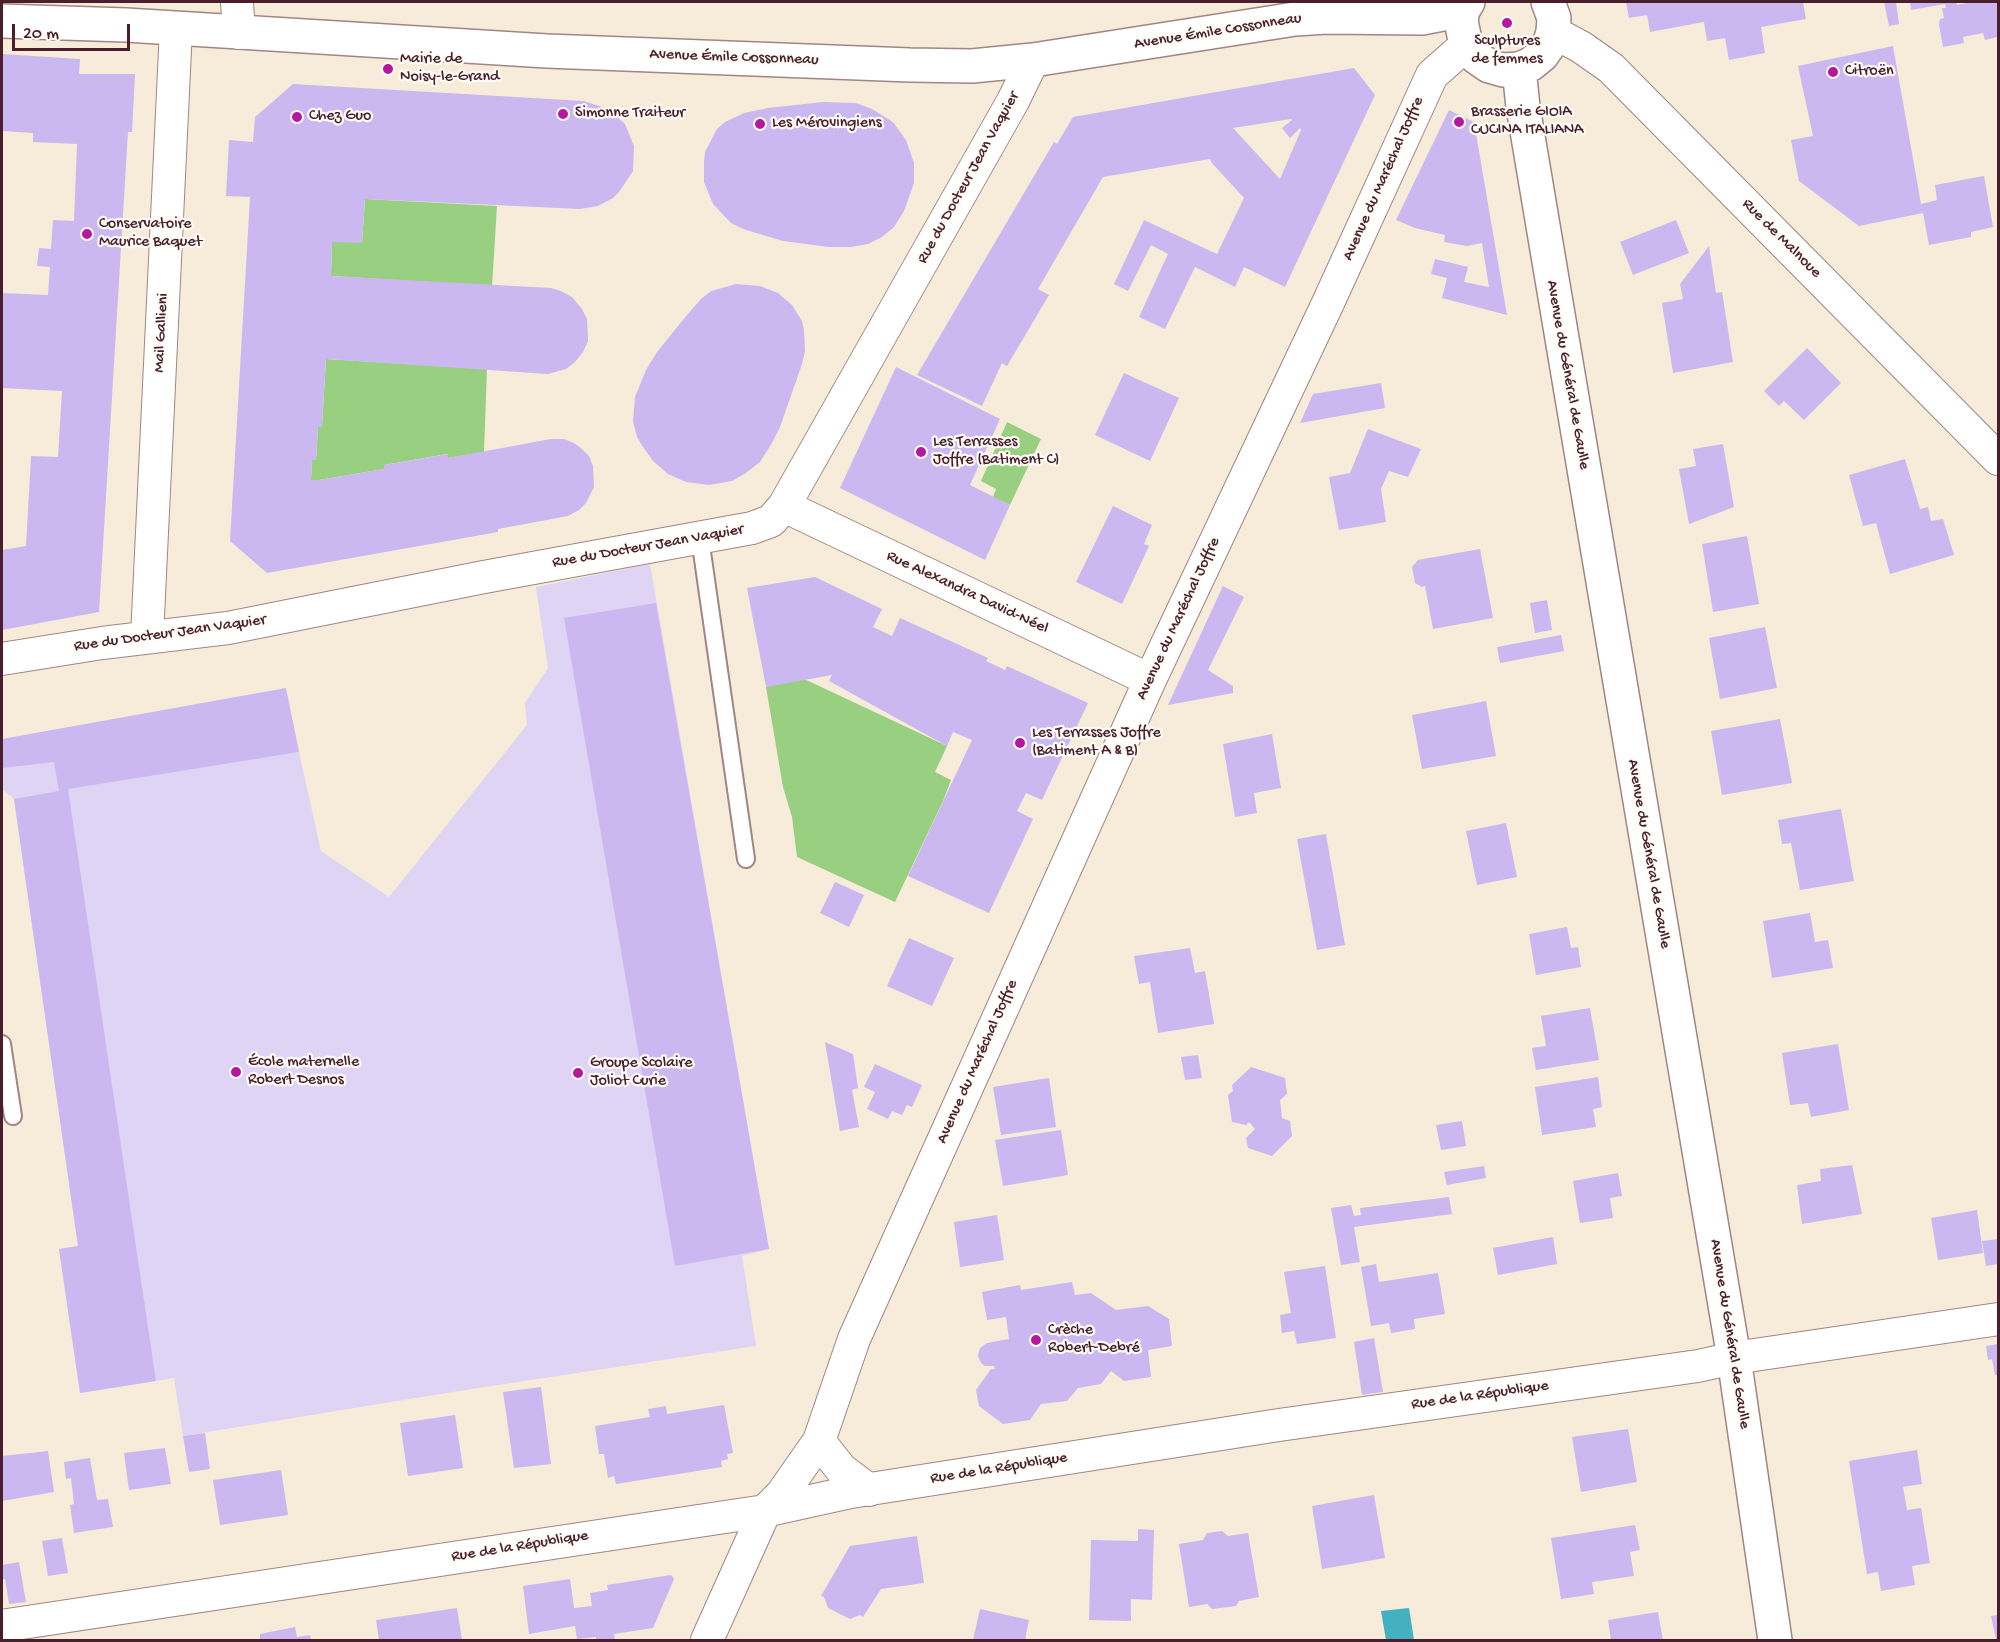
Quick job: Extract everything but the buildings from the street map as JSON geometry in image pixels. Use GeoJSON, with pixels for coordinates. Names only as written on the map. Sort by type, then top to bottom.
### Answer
{"type":"FeatureCollection","features":[{"type":"Feature","properties":{"kind":"street"},"geometry":{"type":"LineString","coordinates":[[1466,6],[1461,21],[1466,45],[1476,57],[1489,66],[1503,70],[1519,69],[1531,64],[1542,55],[1549,45],[1550,17]]}},
{"type":"Feature","properties":{"kind":"street","name":"Avenue Émile Cossonneau"},"geometry":{"type":"LineString","coordinates":[[2,21],[176,29],[238,17],[547,51],[972,66],[1033,60],[1295,19],[1422,18],[1466,6]]}},
{"type":"Feature","properties":{"kind":"street","name":"Rue de Malnoue"},"geometry":{"type":"LineString","coordinates":[[1550,17],[1581,46],[1611,68],[1998,459]]}},
{"type":"Feature","properties":{"kind":"street","name":"Mail Gallieni"},"geometry":{"type":"LineString","coordinates":[[147,637],[176,29]]}},
{"type":"Feature","properties":{"kind":"street","name":"Avenue du Maréchal Joffre"},"geometry":{"type":"LineString","coordinates":[[707,1641],[765,1511],[782,1494],[819,1441],[854,1339],[1150,680],[1328,303],[1432,75],[1466,45]]}},
{"type":"Feature","properties":{"kind":"street","name":"Rue du Docteur Jean Vaquier"},"geometry":{"type":"LineString","coordinates":[[2,659],[102,643],[228,628],[484,577],[700,538],[762,525],[771,520],[784,506],[1013,101],[1033,60]]}},
{"type":"Feature","properties":{"kind":"street","name":"Avenue du Général de Gaulle"},"geometry":{"type":"LineString","coordinates":[[1519,69],[1528,143],[1734,1358],[1775,1641]]}},
{"type":"Feature","properties":{"kind":"street","name":"Rue Alexandra David-Néel"},"geometry":{"type":"LineString","coordinates":[[784,506],[1150,680]]}},
{"type":"Feature","properties":{"kind":"street","name":"Rue de la République"},"geometry":{"type":"LineString","coordinates":[[2,1626],[765,1511],[869,1490],[1279,1425],[1998,1319]]}},
{"type":"Feature","properties":{"kind":"street"},"geometry":{"type":"LineString","coordinates":[[819,1441],[841,1469],[869,1490]]}},
{"type":"Feature","properties":{"kind":"lane"},"geometry":{"type":"LineString","coordinates":[[700,538],[746,859]]}},
{"type":"Feature","properties":{"kind":"lane"},"geometry":{"type":"LineString","coordinates":[[2,1044],[14,1116]]}},
{"type":"Feature","properties":{"kind":"shaded area"},"geometry":{"type":"Polygon","coordinates":[[[650,564],[769,1249],[742,1256],[756,1346],[183,1436],[174,1378],[80,1393],[59,1249],[78,1246],[14,799],[2,789],[2,739],[205,704],[214,764],[299,752],[321,851],[389,897],[527,725],[525,703],[548,668],[536,587],[650,564]]]}},
{"type":"Feature","properties":{"kind":"green space"},"geometry":{"type":"Polygon","coordinates":[[[365,199],[497,206],[492,286],[331,276],[332,242],[362,242],[365,199]]]}},
{"type":"Feature","properties":{"kind":"green space"},"geometry":{"type":"Polygon","coordinates":[[[326,359],[487,369],[484,452],[448,458],[447,454],[384,465],[384,469],[311,480],[312,460],[316,460],[318,427],[322,426],[326,359]]]}},
{"type":"Feature","properties":{"kind":"green space"},"geometry":{"type":"Polygon","coordinates":[[[1007,422],[1041,439],[1010,505],[993,497],[996,489],[981,481],[1007,422]]]}},
{"type":"Feature","properties":{"kind":"green space"},"geometry":{"type":"Polygon","coordinates":[[[802,678],[947,746],[935,772],[951,780],[895,902],[797,857],[792,817],[783,787],[766,687],[802,678]]]}},
{"type":"Feature","properties":{"kind":"water"},"geometry":{"type":"Polygon","coordinates":[[[1409,1608],[1414,1640],[1386,1640],[1381,1611],[1409,1608]]]}},
{"type":"Feature","properties":{"kind":"place","name":"Sculptures de femmes"},"geometry":{"type":"Point","coordinates":[1507,23]}},
{"type":"Feature","properties":{"kind":"place","name":"Mairie de Noisy-le-Grand"},"geometry":{"type":"Point","coordinates":[388,69]}},
{"type":"Feature","properties":{"kind":"place","name":"Citroën"},"geometry":{"type":"Point","coordinates":[1833,72]}},
{"type":"Feature","properties":{"kind":"place","name":"Simonne Traiteur"},"geometry":{"type":"Point","coordinates":[563,114]}},
{"type":"Feature","properties":{"kind":"place","name":"Chez Guo"},"geometry":{"type":"Point","coordinates":[297,117]}},
{"type":"Feature","properties":{"kind":"place","name":"Brasserie GIOIA CUCINA ITALIANA"},"geometry":{"type":"Point","coordinates":[1459,122]}},
{"type":"Feature","properties":{"kind":"place","name":"Les Mérovingiens"},"geometry":{"type":"Point","coordinates":[760,124]}},
{"type":"Feature","properties":{"kind":"place","name":"Conservatoire Maurice Baquet"},"geometry":{"type":"Point","coordinates":[87,234]}},
{"type":"Feature","properties":{"kind":"place","name":"Les Terrasses Joffre (Batiment C)"},"geometry":{"type":"Point","coordinates":[921,452]}},
{"type":"Feature","properties":{"kind":"place","name":"Les Terrasses Joffre (Batiment A & B)"},"geometry":{"type":"Point","coordinates":[1020,743]}},
{"type":"Feature","properties":{"kind":"place","name":"École maternelle Robert Desnos"},"geometry":{"type":"Point","coordinates":[236,1072]}},
{"type":"Feature","properties":{"kind":"place","name":"Groupe Scolaire Joliot Curie"},"geometry":{"type":"Point","coordinates":[578,1073]}},
{"type":"Feature","properties":{"kind":"place","name":"Crèche Robert-Debré"},"geometry":{"type":"Point","coordinates":[1036,1340]}}]}
